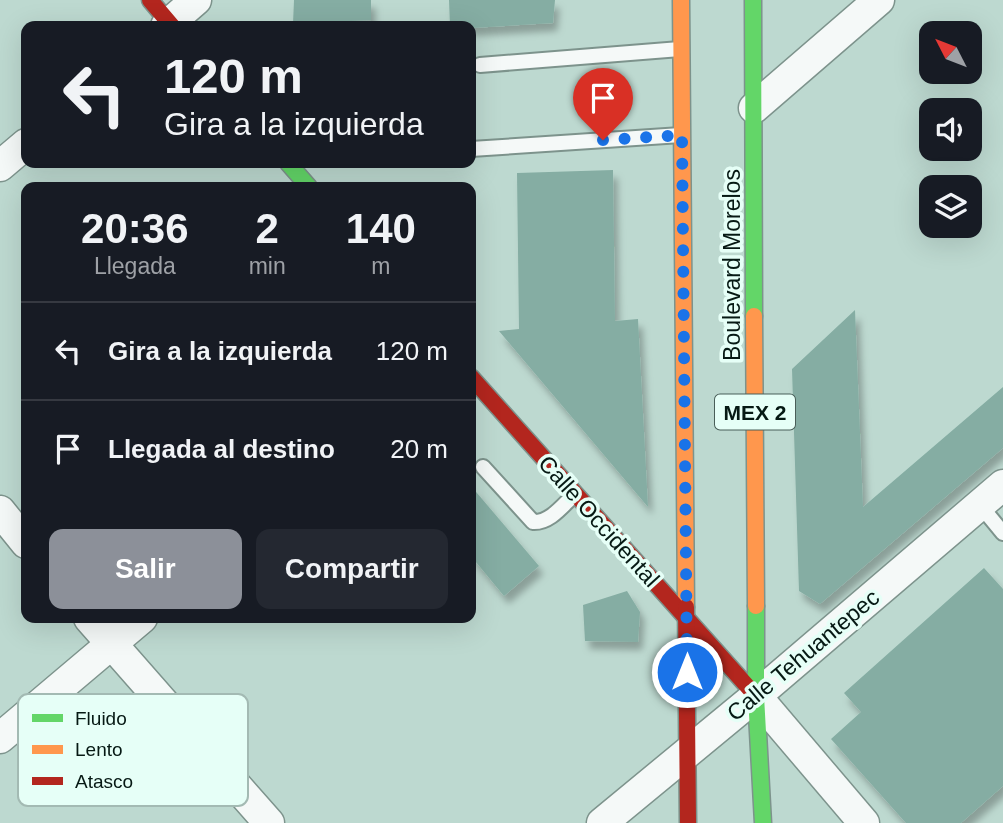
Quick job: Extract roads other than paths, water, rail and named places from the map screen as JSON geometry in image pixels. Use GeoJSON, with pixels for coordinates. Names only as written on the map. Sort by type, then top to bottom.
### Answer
{"type":"FeatureCollection","features":[{"type":"Feature","properties":{"kind":"main road"},"geometry":{"type":"LineString","coordinates":[[150,0],[166,21]]}},
{"type":"Feature","properties":{"kind":"main road","name":"Boulevard Morelos"},"geometry":{"type":"LineString","coordinates":[[681,0],[688,823]]}},
{"type":"Feature","properties":{"kind":"main road","name":"Boulevard Morelos"},"geometry":{"type":"LineString","coordinates":[[753,0],[756,696],[763,823]]}},
{"type":"Feature","properties":{"kind":"main road"},"geometry":{"type":"LineString","coordinates":[[292,168],[305,182]]}},
{"type":"Feature","properties":{"kind":"main road","name":"Calle Occidental"},"geometry":{"type":"LineString","coordinates":[[476,383],[756,696]]}},
{"type":"Feature","properties":{"kind":"street"},"geometry":{"type":"LineString","coordinates":[[173,21],[196,0]]}},
{"type":"Feature","properties":{"kind":"street"},"geometry":{"type":"LineString","coordinates":[[754,108],[879,0]]}},
{"type":"Feature","properties":{"kind":"street"},"geometry":{"type":"LineString","coordinates":[[0,166],[21,148]]}},
{"type":"Feature","properties":{"kind":"street","name":"Calle Tehuantepec"},"geometry":{"type":"LineString","coordinates":[[602,823],[756,696],[1003,485]]}},
{"type":"Feature","properties":{"kind":"street"},"geometry":{"type":"LineString","coordinates":[[0,511],[21,536]]}},
{"type":"Feature","properties":{"kind":"street"},"geometry":{"type":"LineString","coordinates":[[93,623],[155,694]]}},
{"type":"Feature","properties":{"kind":"street"},"geometry":{"type":"LineString","coordinates":[[52,694],[136,623]]}},
{"type":"Feature","properties":{"kind":"street","name":"Calle Occidental"},"geometry":{"type":"LineString","coordinates":[[756,696],[864,823]]}},
{"type":"Feature","properties":{"kind":"street"},"geometry":{"type":"LineString","coordinates":[[0,738],[18,723]]}},
{"type":"Feature","properties":{"kind":"street"},"geometry":{"type":"LineString","coordinates":[[248,799],[269,823]]}},
{"type":"Feature","properties":{"kind":"lane"},"geometry":{"type":"LineString","coordinates":[[481,65],[681,49]]}},
{"type":"Feature","properties":{"kind":"lane"},"geometry":{"type":"LineString","coordinates":[[476,149],[682,135]]}},
{"type":"Feature","properties":{"kind":"lane"},"geometry":{"type":"LineString","coordinates":[[483,467],[533,522],[540,522],[552,516],[575,494]]}},
{"type":"Feature","properties":{"kind":"lane"},"geometry":{"type":"LineString","coordinates":[[980,505],[1003,533]]}}]}
